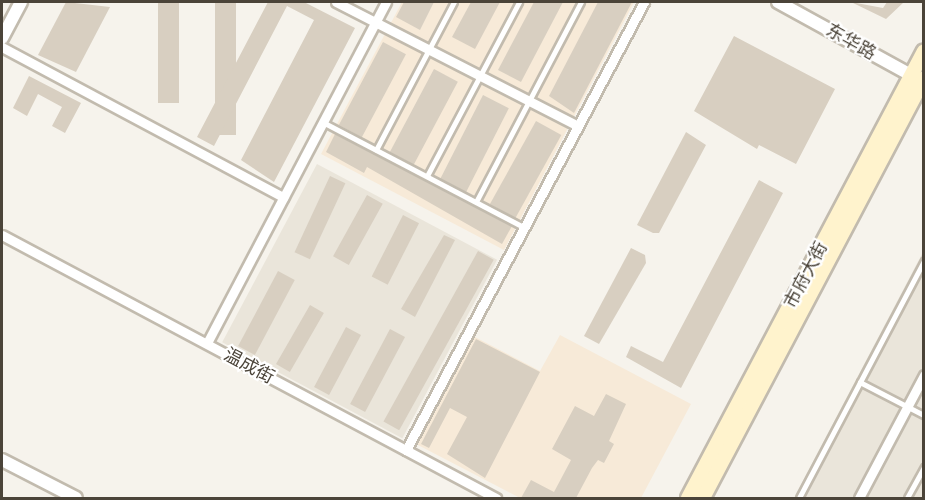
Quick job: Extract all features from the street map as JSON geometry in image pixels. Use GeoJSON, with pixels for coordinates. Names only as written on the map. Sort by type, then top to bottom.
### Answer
{"type":"FeatureCollection","features":[{"type":"Feature","properties":{"kind":"main road","name":"市府大街"},"geometry":{"type":"LineString","coordinates":[[703,498],[920,79],[924,51]]}},
{"type":"Feature","properties":{"kind":"main road","name":"市府大街"},"geometry":{"type":"LineString","coordinates":[[688,498],[920,79]]}},
{"type":"Feature","properties":{"kind":"street"},"geometry":{"type":"LineString","coordinates":[[2,38],[21,2]]}},
{"type":"Feature","properties":{"kind":"street"},"geometry":{"type":"LineString","coordinates":[[336,2],[578,126]]}},
{"type":"Feature","properties":{"kind":"street"},"geometry":{"type":"LineString","coordinates":[[207,343],[386,2]]}},
{"type":"Feature","properties":{"kind":"street"},"geometry":{"type":"LineString","coordinates":[[406,450],[644,2]]}},
{"type":"Feature","properties":{"kind":"street","name":"东华路"},"geometry":{"type":"LineString","coordinates":[[778,2],[920,79]]}},
{"type":"Feature","properties":{"kind":"street"},"geometry":{"type":"LineString","coordinates":[[2,47],[284,197]]}},
{"type":"Feature","properties":{"kind":"street","name":"温成街"},"geometry":{"type":"LineString","coordinates":[[2,235],[496,498]]}},
{"type":"Feature","properties":{"kind":"street"},"geometry":{"type":"LineString","coordinates":[[859,498],[924,375]]}},
{"type":"Feature","properties":{"kind":"street"},"geometry":{"type":"LineString","coordinates":[[2,460],[76,498]]}},
{"type":"Feature","properties":{"kind":"lane"},"geometry":{"type":"LineString","coordinates":[[376,150],[454,2]]}},
{"type":"Feature","properties":{"kind":"lane"},"geometry":{"type":"LineString","coordinates":[[427,176],[519,2]]}},
{"type":"Feature","properties":{"kind":"lane"},"geometry":{"type":"LineString","coordinates":[[476,202],[581,2]]}},
{"type":"Feature","properties":{"kind":"lane"},"geometry":{"type":"LineString","coordinates":[[323,122],[524,227]]}},
{"type":"Feature","properties":{"kind":"lane"},"geometry":{"type":"LineString","coordinates":[[799,498],[924,261]]}},
{"type":"Feature","properties":{"kind":"lane"},"geometry":{"type":"LineString","coordinates":[[860,382],[924,415]]}},
{"type":"Feature","properties":{"kind":"lane"},"geometry":{"type":"LineString","coordinates":[[907,498],[924,467]]}},
{"type":"Feature","properties":{"kind":"shaded area"},"geometry":{"type":"Polygon","coordinates":[[[402,2],[634,2],[504,250],[321,154],[402,2]]]}},
{"type":"Feature","properties":{"kind":"shaded area"},"geometry":{"type":"Polygon","coordinates":[[[317,164],[497,260],[402,438],[222,342],[317,164]]]}},
{"type":"Feature","properties":{"kind":"shaded area"},"geometry":{"type":"Polygon","coordinates":[[[923,252],[923,498],[794,498],[923,252]]]}},
{"type":"Feature","properties":{"kind":"shaded area"},"geometry":{"type":"Polygon","coordinates":[[[560,335],[691,404],[641,498],[520,498],[416,444],[473,336],[540,371],[560,335]]]}},
{"type":"Feature","properties":{"kind":"building"},"geometry":{"type":"Polygon","coordinates":[[[66,2],[110,7],[76,72],[38,55],[66,2]]]}},
{"type":"Feature","properties":{"kind":"building"},"geometry":{"type":"Polygon","coordinates":[[[158,2],[179,2],[179,103],[158,103],[158,2]]]}},
{"type":"Feature","properties":{"kind":"building"},"geometry":{"type":"Polygon","coordinates":[[[215,2],[236,2],[236,135],[215,135],[215,2]]]}},
{"type":"Feature","properties":{"kind":"building"},"geometry":{"type":"Polygon","coordinates":[[[268,2],[304,2],[355,28],[274,182],[241,160],[314,20],[287,6],[214,146],[197,137],[268,2]]]}},
{"type":"Feature","properties":{"kind":"building"},"geometry":{"type":"Polygon","coordinates":[[[404,2],[434,2],[420,30],[396,17],[404,2]]]}},
{"type":"Feature","properties":{"kind":"building"},"geometry":{"type":"Polygon","coordinates":[[[471,2],[500,2],[475,49],[452,37],[471,2]]]}},
{"type":"Feature","properties":{"kind":"building"},"geometry":{"type":"Polygon","coordinates":[[[534,2],[563,2],[521,82],[498,70],[534,2]]]}},
{"type":"Feature","properties":{"kind":"building"},"geometry":{"type":"Polygon","coordinates":[[[598,2],[632,2],[574,113],[549,96],[598,2]]]}},
{"type":"Feature","properties":{"kind":"building"},"geometry":{"type":"Polygon","coordinates":[[[851,2],[883,8],[887,2],[904,2],[886,19],[851,2]]]}},
{"type":"Feature","properties":{"kind":"building"},"geometry":{"type":"Polygon","coordinates":[[[734,36],[835,89],[796,164],[759,145],[757,149],[694,111],[734,36]]]}},
{"type":"Feature","properties":{"kind":"building"},"geometry":{"type":"Polygon","coordinates":[[[383,42],[406,54],[362,137],[339,125],[383,42]]]}},
{"type":"Feature","properties":{"kind":"building"},"geometry":{"type":"Polygon","coordinates":[[[434,69],[458,82],[414,165],[390,152],[434,69]]]}},
{"type":"Feature","properties":{"kind":"building"},"geometry":{"type":"Polygon","coordinates":[[[29,76],[81,103],[65,133],[52,126],[62,107],[38,94],[27,116],[13,108],[29,76]]]}},
{"type":"Feature","properties":{"kind":"building"},"geometry":{"type":"Polygon","coordinates":[[[483,95],[509,108],[466,192],[440,179],[483,95]]]}},
{"type":"Feature","properties":{"kind":"building"},"geometry":{"type":"Polygon","coordinates":[[[536,121],[561,135],[515,218],[490,204],[536,121]]]}},
{"type":"Feature","properties":{"kind":"building"},"geometry":{"type":"Polygon","coordinates":[[[686,132],[706,145],[659,233],[653,233],[637,225],[686,132]]]}},
{"type":"Feature","properties":{"kind":"building"},"geometry":{"type":"Polygon","coordinates":[[[335,134],[512,226],[502,244],[367,167],[364,173],[326,152],[335,134]]]}},
{"type":"Feature","properties":{"kind":"building"},"geometry":{"type":"Polygon","coordinates":[[[330,176],[345,183],[310,259],[295,252],[330,176]]]}},
{"type":"Feature","properties":{"kind":"building"},"geometry":{"type":"Polygon","coordinates":[[[759,180],[783,193],[681,388],[626,357],[631,346],[663,362],[759,180]]]}},
{"type":"Feature","properties":{"kind":"building"},"geometry":{"type":"Polygon","coordinates":[[[367,195],[383,204],[349,265],[333,256],[367,195]]]}},
{"type":"Feature","properties":{"kind":"building"},"geometry":{"type":"Polygon","coordinates":[[[403,215],[419,223],[388,285],[372,276],[403,215]]]}},
{"type":"Feature","properties":{"kind":"building"},"geometry":{"type":"Polygon","coordinates":[[[444,235],[455,240],[415,317],[401,309],[444,235]]]}},
{"type":"Feature","properties":{"kind":"building"},"geometry":{"type":"Polygon","coordinates":[[[631,248],[645,255],[646,263],[599,344],[584,336],[631,248]]]}},
{"type":"Feature","properties":{"kind":"building"},"geometry":{"type":"Polygon","coordinates":[[[478,251],[494,260],[399,430],[383,422],[478,251]]]}},
{"type":"Feature","properties":{"kind":"building"},"geometry":{"type":"Polygon","coordinates":[[[278,271],[295,280],[255,355],[238,346],[278,271]]]}},
{"type":"Feature","properties":{"kind":"building"},"geometry":{"type":"Polygon","coordinates":[[[310,305],[324,313],[290,372],[276,364],[310,305]]]}},
{"type":"Feature","properties":{"kind":"building"},"geometry":{"type":"Polygon","coordinates":[[[346,327],[361,335],[329,395],[314,387],[346,327]]]}},
{"type":"Feature","properties":{"kind":"building"},"geometry":{"type":"Polygon","coordinates":[[[390,329],[405,337],[365,412],[350,404],[390,329]]]}},
{"type":"Feature","properties":{"kind":"building"},"geometry":{"type":"Polygon","coordinates":[[[476,339],[540,372],[485,478],[447,454],[467,417],[450,408],[429,448],[421,444],[476,339]]]}},
{"type":"Feature","properties":{"kind":"building"},"geometry":{"type":"Polygon","coordinates":[[[606,394],[626,404],[609,441],[614,444],[604,463],[598,460],[576,498],[521,498],[531,480],[554,492],[571,460],[552,449],[575,406],[594,416],[606,394]]]}}]}
